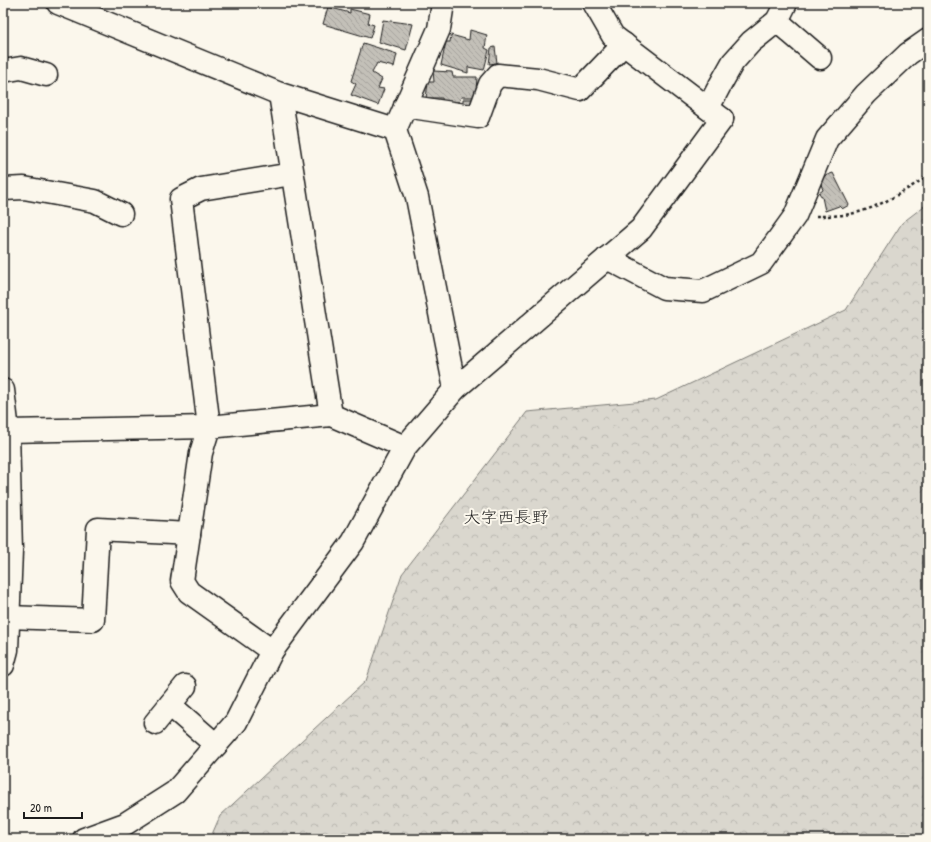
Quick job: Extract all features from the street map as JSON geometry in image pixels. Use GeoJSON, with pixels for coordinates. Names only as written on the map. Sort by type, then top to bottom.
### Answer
{"type":"FeatureCollection","features":[{"type":"Feature","properties":{"kind":"street"},"geometry":{"type":"LineString","coordinates":[[58,3],[280,94],[395,130]]}},
{"type":"Feature","properties":{"kind":"street"},"geometry":{"type":"LineString","coordinates":[[443,3],[439,29],[395,130],[417,197],[455,389]]}},
{"type":"Feature","properties":{"kind":"street"},"geometry":{"type":"LineString","coordinates":[[594,3],[613,36],[715,114]]}},
{"type":"Feature","properties":{"kind":"street"},"geometry":{"type":"LineString","coordinates":[[84,839],[124,824],[175,792],[236,722],[272,651],[353,542],[405,447],[455,389],[641,229],[715,114],[719,87],[732,62],[782,12],[820,58]]}},
{"type":"Feature","properties":{"kind":"street"},"geometry":{"type":"LineString","coordinates":[[607,258],[664,288],[703,291],[761,263],[795,216],[827,140],[866,94],[908,54],[928,40]]}},
{"type":"Feature","properties":{"kind":"street"},"geometry":{"type":"LineString","coordinates":[[405,106],[478,117],[490,84],[498,74],[538,79],[580,90],[624,44]]}},
{"type":"Feature","properties":{"kind":"street"},"geometry":{"type":"LineString","coordinates":[[3,71],[21,68],[46,75]]}},
{"type":"Feature","properties":{"kind":"street"},"geometry":{"type":"LineString","coordinates":[[280,94],[331,415]]}},
{"type":"Feature","properties":{"kind":"street"},"geometry":{"type":"LineString","coordinates":[[272,651],[189,592],[182,581],[201,453],[209,427],[181,199],[201,189],[292,174]]}},
{"type":"Feature","properties":{"kind":"street"},"geometry":{"type":"LineString","coordinates":[[3,189],[24,188],[95,201],[121,214]]}},
{"type":"Feature","properties":{"kind":"street"},"geometry":{"type":"LineString","coordinates":[[3,390],[8,432],[11,551],[7,617],[7,650],[3,665]]}},
{"type":"Feature","properties":{"kind":"street"},"geometry":{"type":"LineString","coordinates":[[8,432],[209,427],[331,415],[405,447]]}},
{"type":"Feature","properties":{"kind":"street"},"geometry":{"type":"LineString","coordinates":[[7,617],[93,620],[98,529],[189,534]]}},
{"type":"Feature","properties":{"kind":"street"},"geometry":{"type":"LineString","coordinates":[[155,723],[170,706],[184,686]]}},
{"type":"Feature","properties":{"kind":"street"},"geometry":{"type":"LineString","coordinates":[[170,706],[216,745]]}},
{"type":"Feature","properties":{"kind":"path"},"geometry":{"type":"LineString","coordinates":[[795,216],[850,214],[871,208],[900,194],[928,176]]}},
{"type":"Feature","properties":{"kind":"green space"},"geometry":{"type":"Polygon","coordinates":[[[928,203],[928,839],[210,839],[220,816],[366,681],[402,574],[527,412],[656,400],[846,310],[902,223],[928,203]]]}},
{"type":"Feature","properties":{"kind":"building"},"geometry":{"type":"Polygon","coordinates":[[[351,3],[363,3],[361,7],[351,3]]]}},
{"type":"Feature","properties":{"kind":"building"},"geometry":{"type":"Polygon","coordinates":[[[328,7],[350,13],[350,9],[370,14],[368,23],[374,25],[370,38],[323,24],[328,7]]]}},
{"type":"Feature","properties":{"kind":"building"},"geometry":{"type":"Polygon","coordinates":[[[383,20],[413,24],[406,50],[379,42],[383,20]]]}},
{"type":"Feature","properties":{"kind":"building"},"geometry":{"type":"Polygon","coordinates":[[[470,30],[487,35],[485,48],[489,50],[484,70],[468,67],[468,73],[441,65],[446,42],[450,42],[451,35],[469,40],[470,30]]]}},
{"type":"Feature","properties":{"kind":"building"},"geometry":{"type":"Polygon","coordinates":[[[363,43],[397,54],[394,67],[377,63],[372,73],[382,79],[378,88],[384,89],[378,105],[351,95],[356,84],[351,81],[363,43]]]}},
{"type":"Feature","properties":{"kind":"building"},"geometry":{"type":"Polygon","coordinates":[[[495,47],[497,63],[489,64],[491,48],[495,47]]]}},
{"type":"Feature","properties":{"kind":"building"},"geometry":{"type":"Polygon","coordinates":[[[433,71],[452,72],[453,77],[477,77],[476,93],[473,97],[461,97],[459,102],[443,102],[442,98],[426,98],[428,82],[434,82],[433,71]]]}},
{"type":"Feature","properties":{"kind":"building"},"geometry":{"type":"Polygon","coordinates":[[[463,99],[477,99],[474,104],[463,105],[463,99]]]}},
{"type":"Feature","properties":{"kind":"building"},"geometry":{"type":"Polygon","coordinates":[[[833,173],[849,205],[842,209],[839,206],[825,211],[822,197],[819,193],[823,190],[819,178],[833,173]]]}},
{"type":"Feature","properties":{"kind":"district","name":"大字西長野"},"geometry":{"type":"Point","coordinates":[506,517]}}]}
